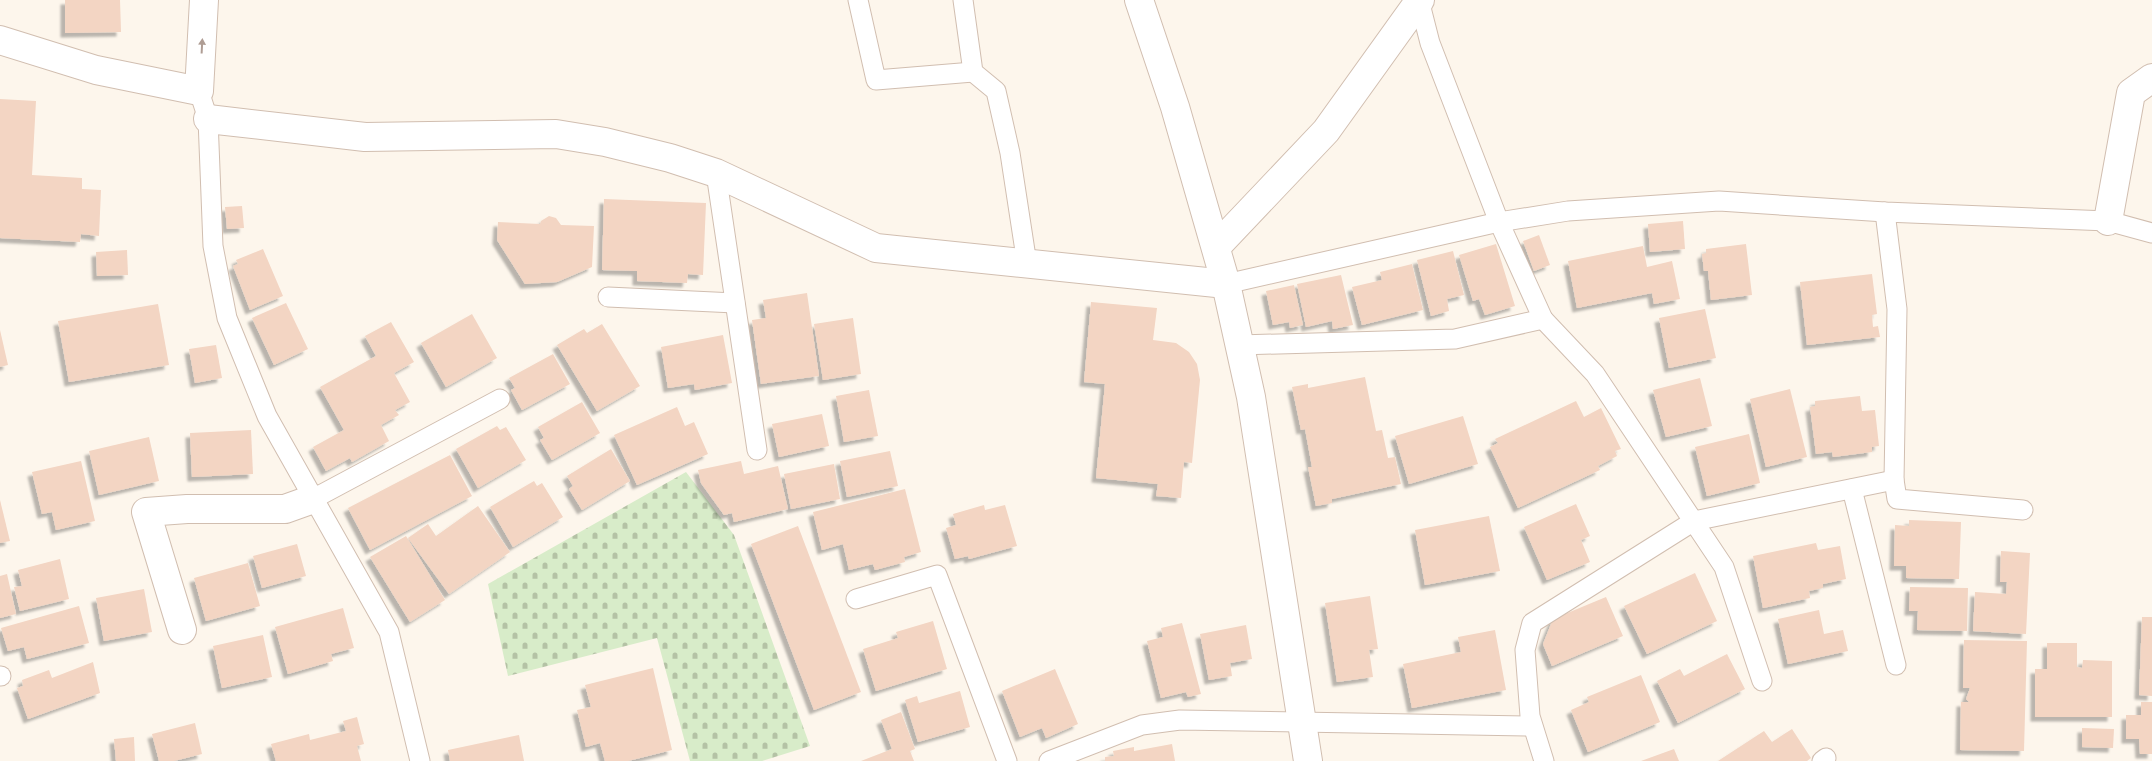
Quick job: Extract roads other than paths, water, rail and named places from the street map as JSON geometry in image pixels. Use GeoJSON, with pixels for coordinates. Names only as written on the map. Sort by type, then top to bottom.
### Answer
{"type":"FeatureCollection","features":[{"type":"Feature","properties":{"kind":"street"},"geometry":{"type":"LineString","coordinates":[[0,40],[96,70],[199,91],[204,0]]}},
{"type":"Feature","properties":{"kind":"street"},"geometry":{"type":"LineString","coordinates":[[1139,0],[1175,107],[1216,247],[1240,345],[1251,397],[1304,724],[1308,761]]}},
{"type":"Feature","properties":{"kind":"street"},"geometry":{"type":"LineString","coordinates":[[1216,247],[1326,131],[1420,0]]}},
{"type":"Feature","properties":{"kind":"street"},"geometry":{"type":"LineString","coordinates":[[2108,221],[2131,93],[2152,78]]}},
{"type":"Feature","properties":{"kind":"street"},"geometry":{"type":"LineString","coordinates":[[208,118],[366,137],[556,134],[605,142],[670,158],[716,172],[876,248],[1226,284]]}},
{"type":"Feature","properties":{"kind":"street"},"geometry":{"type":"LineString","coordinates":[[182,630],[146,512],[187,509],[285,509],[313,499]]}},
{"type":"Feature","properties":{"kind":"lane"},"geometry":{"type":"LineString","coordinates":[[858,0],[876,80],[973,72]]}},
{"type":"Feature","properties":{"kind":"lane"},"geometry":{"type":"LineString","coordinates":[[963,0],[973,72],[996,91],[1010,153],[1027,264]]}},
{"type":"Feature","properties":{"kind":"lane"},"geometry":{"type":"LineString","coordinates":[[1420,0],[1430,43],[1499,222],[1543,319],[1595,374],[1724,568],[1762,681]]}},
{"type":"Feature","properties":{"kind":"lane"},"geometry":{"type":"LineString","coordinates":[[199,91],[208,118],[213,246],[227,318],[267,416],[389,632],[416,752],[420,761]]}},
{"type":"Feature","properties":{"kind":"lane"},"geometry":{"type":"LineString","coordinates":[[716,172],[756,450]]}},
{"type":"Feature","properties":{"kind":"lane"},"geometry":{"type":"LineString","coordinates":[[1226,284],[1499,222],[1568,211],[1719,201],[1885,212],[2108,221],[2152,233]]}},
{"type":"Feature","properties":{"kind":"lane"},"geometry":{"type":"LineString","coordinates":[[1885,212],[1897,309],[1894,480],[1896,499],[2023,510]]}},
{"type":"Feature","properties":{"kind":"lane"},"geometry":{"type":"LineString","coordinates":[[608,297],[735,303]]}},
{"type":"Feature","properties":{"kind":"lane"},"geometry":{"type":"LineString","coordinates":[[1240,345],[1455,338],[1543,319]]}},
{"type":"Feature","properties":{"kind":"lane"},"geometry":{"type":"LineString","coordinates":[[313,499],[500,399]]}},
{"type":"Feature","properties":{"kind":"lane"},"geometry":{"type":"LineString","coordinates":[[1544,761],[1542,748],[1531,726],[1525,650],[1532,623],[1694,521],[1894,480]]}},
{"type":"Feature","properties":{"kind":"lane"},"geometry":{"type":"LineString","coordinates":[[1852,489],[1896,665]]}},
{"type":"Feature","properties":{"kind":"lane"},"geometry":{"type":"LineString","coordinates":[[856,599],[937,575],[1008,761]]}},
{"type":"Feature","properties":{"kind":"lane"},"geometry":{"type":"LineString","coordinates":[[1049,761],[1142,725],[1180,720],[1304,724],[1531,726]]}}]}
